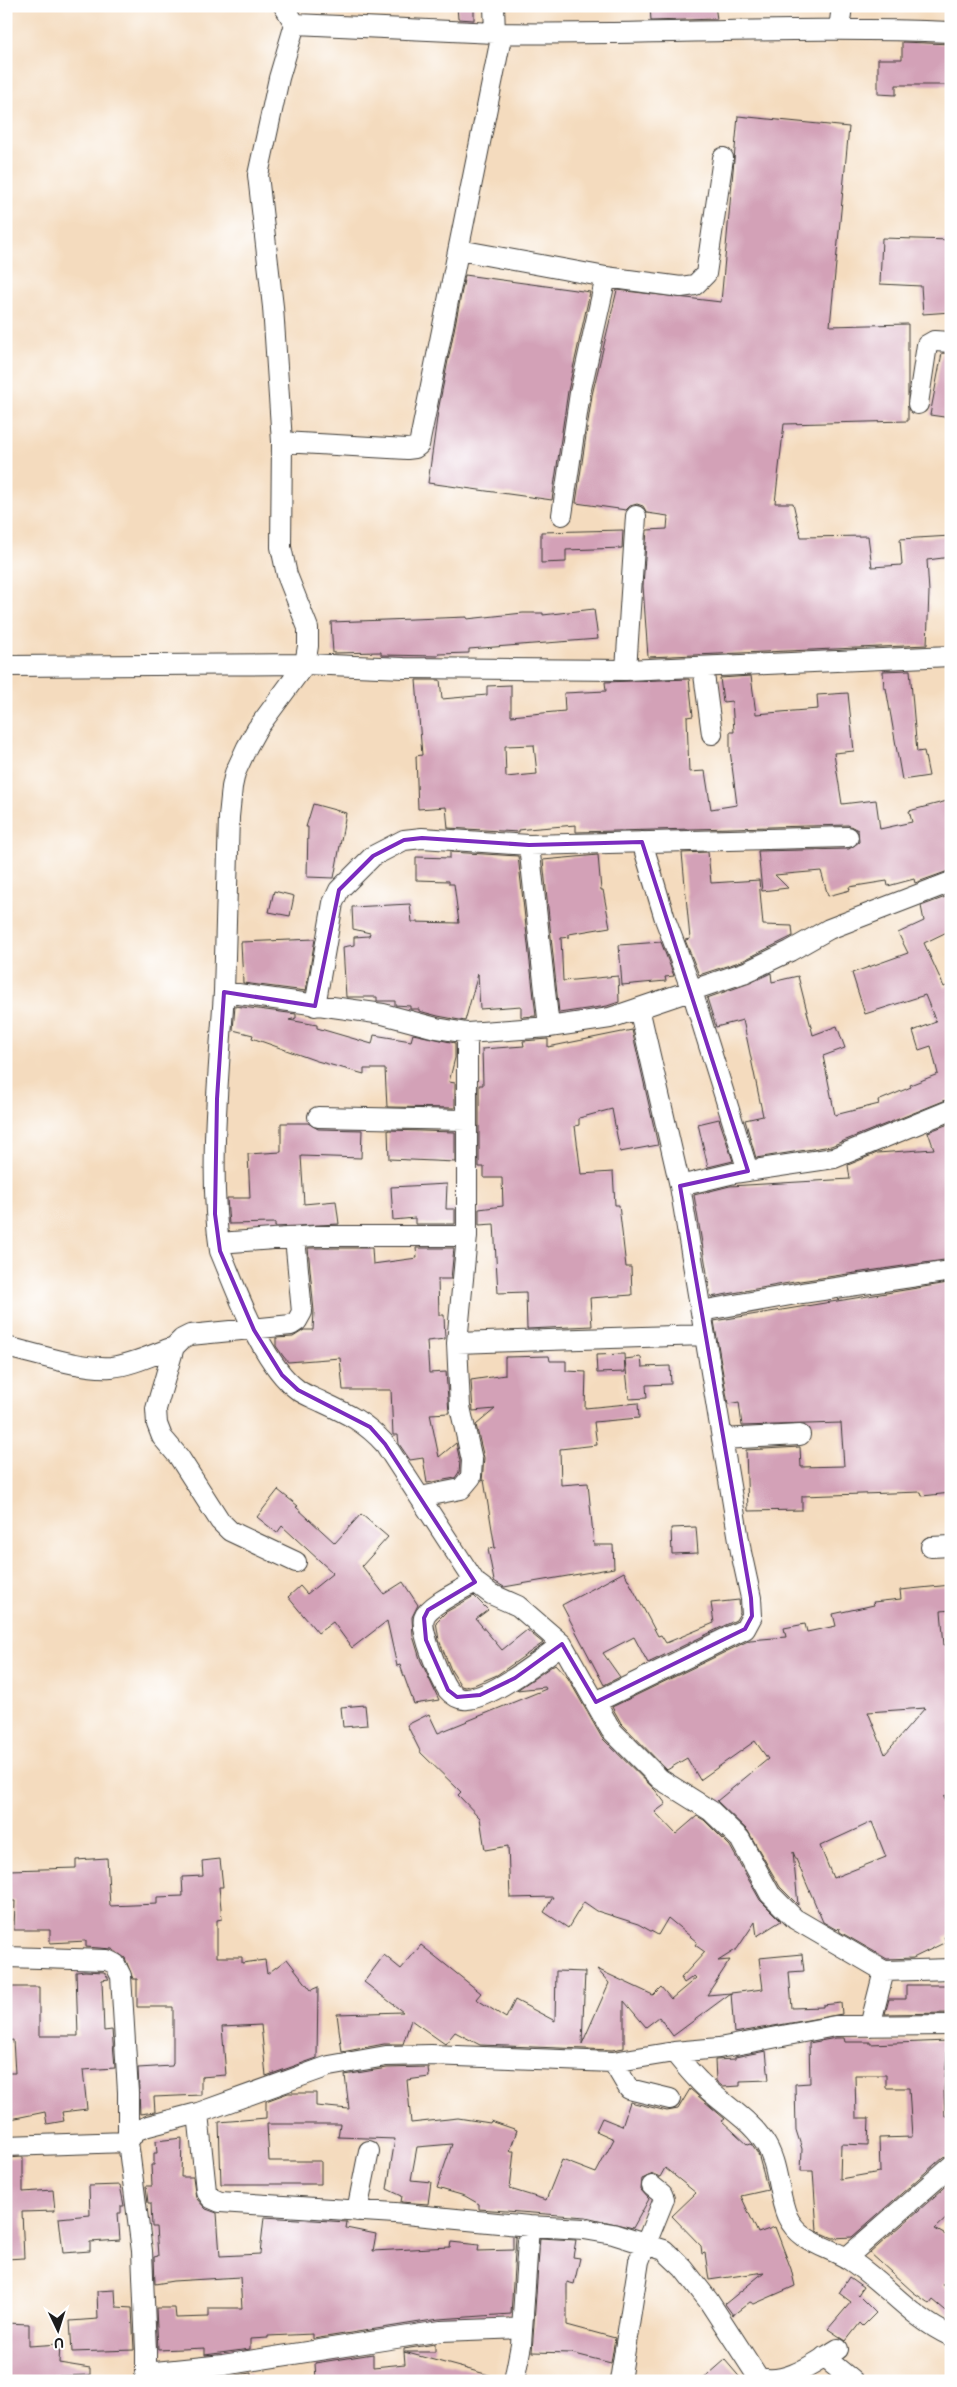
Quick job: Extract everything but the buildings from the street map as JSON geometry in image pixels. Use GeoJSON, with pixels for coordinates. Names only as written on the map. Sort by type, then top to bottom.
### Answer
{"type":"FeatureCollection","features":[{"type":"Feature","properties":{"kind":"street"},"geometry":{"type":"LineString","coordinates":[[284,6],[295,24],[279,78],[258,175],[272,307],[282,442],[281,547],[287,575],[308,628],[308,646],[305,664],[257,729],[235,773],[232,787],[228,817],[224,992],[217,1109],[215,1214],[220,1251],[254,1330],[282,1375],[298,1390],[353,1416],[370,1427],[385,1444],[476,1582],[491,1594],[518,1606],[562,1644],[602,1699],[612,1730],[660,1779],[711,1811],[740,1839],[770,1894],[795,1919],[884,1971],[951,1969]]}},
{"type":"Feature","properties":{"kind":"street"},"geometry":{"type":"LineString","coordinates":[[282,442],[407,449],[418,446],[422,435],[459,250],[498,33],[494,6]]}},
{"type":"Feature","properties":{"kind":"street"},"geometry":{"type":"LineString","coordinates":[[839,29],[842,6]]}},
{"type":"Feature","properties":{"kind":"street"},"geometry":{"type":"LineString","coordinates":[[295,24],[498,33],[839,29],[951,32]]}},
{"type":"Feature","properties":{"kind":"street"},"geometry":{"type":"LineString","coordinates":[[459,250],[606,277],[681,287],[695,285],[704,279],[723,158]]}},
{"type":"Feature","properties":{"kind":"street"},"geometry":{"type":"LineString","coordinates":[[562,515],[580,393],[606,277]]}},
{"type":"Feature","properties":{"kind":"street"},"geometry":{"type":"LineString","coordinates":[[918,404],[927,345],[934,341],[951,342]]}},
{"type":"Feature","properties":{"kind":"street"},"geometry":{"type":"LineString","coordinates":[[626,670],[636,516]]}},
{"type":"Feature","properties":{"kind":"street"},"geometry":{"type":"LineString","coordinates":[[6,666],[305,664],[404,668],[626,670],[951,656]]}},
{"type":"Feature","properties":{"kind":"street"},"geometry":{"type":"LineString","coordinates":[[703,667],[712,734]]}},
{"type":"Feature","properties":{"kind":"street"},"geometry":{"type":"LineString","coordinates":[[315,1006],[333,903],[339,890],[373,856],[404,840],[422,838],[529,845],[848,837]]}},
{"type":"Feature","properties":{"kind":"street"},"geometry":{"type":"LineString","coordinates":[[642,842],[665,919],[692,991],[748,1171]]}},
{"type":"Feature","properties":{"kind":"street"},"geometry":{"type":"LineString","coordinates":[[529,845],[549,1027]]}},
{"type":"Feature","properties":{"kind":"street"},"geometry":{"type":"LineString","coordinates":[[224,992],[383,1014],[436,1028],[467,1033],[549,1027],[610,1018],[746,972],[790,951],[829,928],[951,882]]}},
{"type":"Feature","properties":{"kind":"street"},"geometry":{"type":"LineString","coordinates":[[602,1699],[745,1629],[752,1616],[751,1598],[741,1552],[680,1186],[639,1008]]}},
{"type":"Feature","properties":{"kind":"street"},"geometry":{"type":"LineString","coordinates":[[420,1498],[461,1489],[471,1476],[472,1460],[460,1407],[456,1343],[467,1236],[467,1033]]}},
{"type":"Feature","properties":{"kind":"street"},"geometry":{"type":"LineString","coordinates":[[680,1186],[748,1171],[834,1158],[951,1110]]}},
{"type":"Feature","properties":{"kind":"street"},"geometry":{"type":"LineString","coordinates":[[318,1116],[466,1120]]}},
{"type":"Feature","properties":{"kind":"street"},"geometry":{"type":"LineString","coordinates":[[219,1243],[295,1238],[467,1236]]}},
{"type":"Feature","properties":{"kind":"street"},"geometry":{"type":"LineString","coordinates":[[6,1347],[92,1367],[113,1367],[174,1347],[182,1339],[190,1335],[254,1330],[291,1324],[297,1321],[302,1312],[295,1238]]}},
{"type":"Feature","properties":{"kind":"street"},"geometry":{"type":"LineString","coordinates":[[701,1311],[802,1293],[951,1272]]}},
{"type":"Feature","properties":{"kind":"street"},"geometry":{"type":"LineString","coordinates":[[456,1343],[705,1335]]}},
{"type":"Feature","properties":{"kind":"street"},"geometry":{"type":"LineString","coordinates":[[174,1347],[156,1409],[156,1424],[162,1437],[179,1457],[220,1521],[230,1531],[296,1562]]}},
{"type":"Feature","properties":{"kind":"street"},"geometry":{"type":"LineString","coordinates":[[722,1439],[800,1436]]}},
{"type":"Feature","properties":{"kind":"street"},"geometry":{"type":"LineString","coordinates":[[476,1582],[428,1610],[424,1618],[426,1640],[448,1690],[457,1697],[467,1699],[480,1696],[515,1678],[562,1644]]}},
{"type":"Feature","properties":{"kind":"street"},"geometry":{"type":"LineString","coordinates":[[6,1957],[107,1960],[115,1964],[121,1976],[128,2092],[128,2142],[142,2251],[145,2377],[441,2331],[521,2328]]}},
{"type":"Feature","properties":{"kind":"street"},"geometry":{"type":"LineString","coordinates":[[870,2026],[884,1971]]}},
{"type":"Feature","properties":{"kind":"street"},"geometry":{"type":"LineString","coordinates":[[128,2142],[135,2132],[198,2113],[329,2066],[386,2056],[431,2055],[613,2062],[674,2052],[719,2048],[835,2026],[951,2024]]}},
{"type":"Feature","properties":{"kind":"street"},"geometry":{"type":"LineString","coordinates":[[674,2052],[699,2081],[743,2118],[764,2141],[774,2164],[788,2216],[800,2234],[817,2245],[846,2258],[867,2272],[929,2326],[951,2336]]}},
{"type":"Feature","properties":{"kind":"street"},"geometry":{"type":"LineString","coordinates":[[613,2062],[629,2089],[670,2099]]}},
{"type":"Feature","properties":{"kind":"street"},"geometry":{"type":"LineString","coordinates":[[198,2113],[206,2191],[211,2198],[220,2202],[357,2211],[613,2234],[664,2250],[683,2268],[708,2300],[758,2377],[766,2380],[776,2380],[803,2370],[831,2353],[853,2381]]}},
{"type":"Feature","properties":{"kind":"street"},"geometry":{"type":"LineString","coordinates":[[6,2146],[128,2142]]}},
{"type":"Feature","properties":{"kind":"street"},"geometry":{"type":"LineString","coordinates":[[357,2211],[369,2151]]}},
{"type":"Feature","properties":{"kind":"street"},"geometry":{"type":"LineString","coordinates":[[846,2258],[951,2166]]}},
{"type":"Feature","properties":{"kind":"street"},"geometry":{"type":"LineString","coordinates":[[620,2381],[639,2262],[664,2199],[662,2194],[652,2186]]}},
{"type":"Feature","properties":{"kind":"street"},"geometry":{"type":"LineString","coordinates":[[514,2381],[521,2345],[529,2226]]}},
{"type":"Feature","properties":{"kind":"highlighted area"},"geometry":{"type":"Polygon","coordinates":[[[422,838],[529,845],[642,842],[748,1171],[680,1186],[751,1598],[752,1616],[745,1629],[596,1702],[562,1644],[515,1678],[480,1695],[457,1697],[448,1690],[426,1640],[424,1618],[428,1610],[475,1582],[385,1444],[370,1427],[298,1390],[282,1375],[254,1330],[220,1251],[215,1214],[217,1099],[224,992],[315,1006],[339,890],[373,856],[404,840],[422,838]]]}}]}
